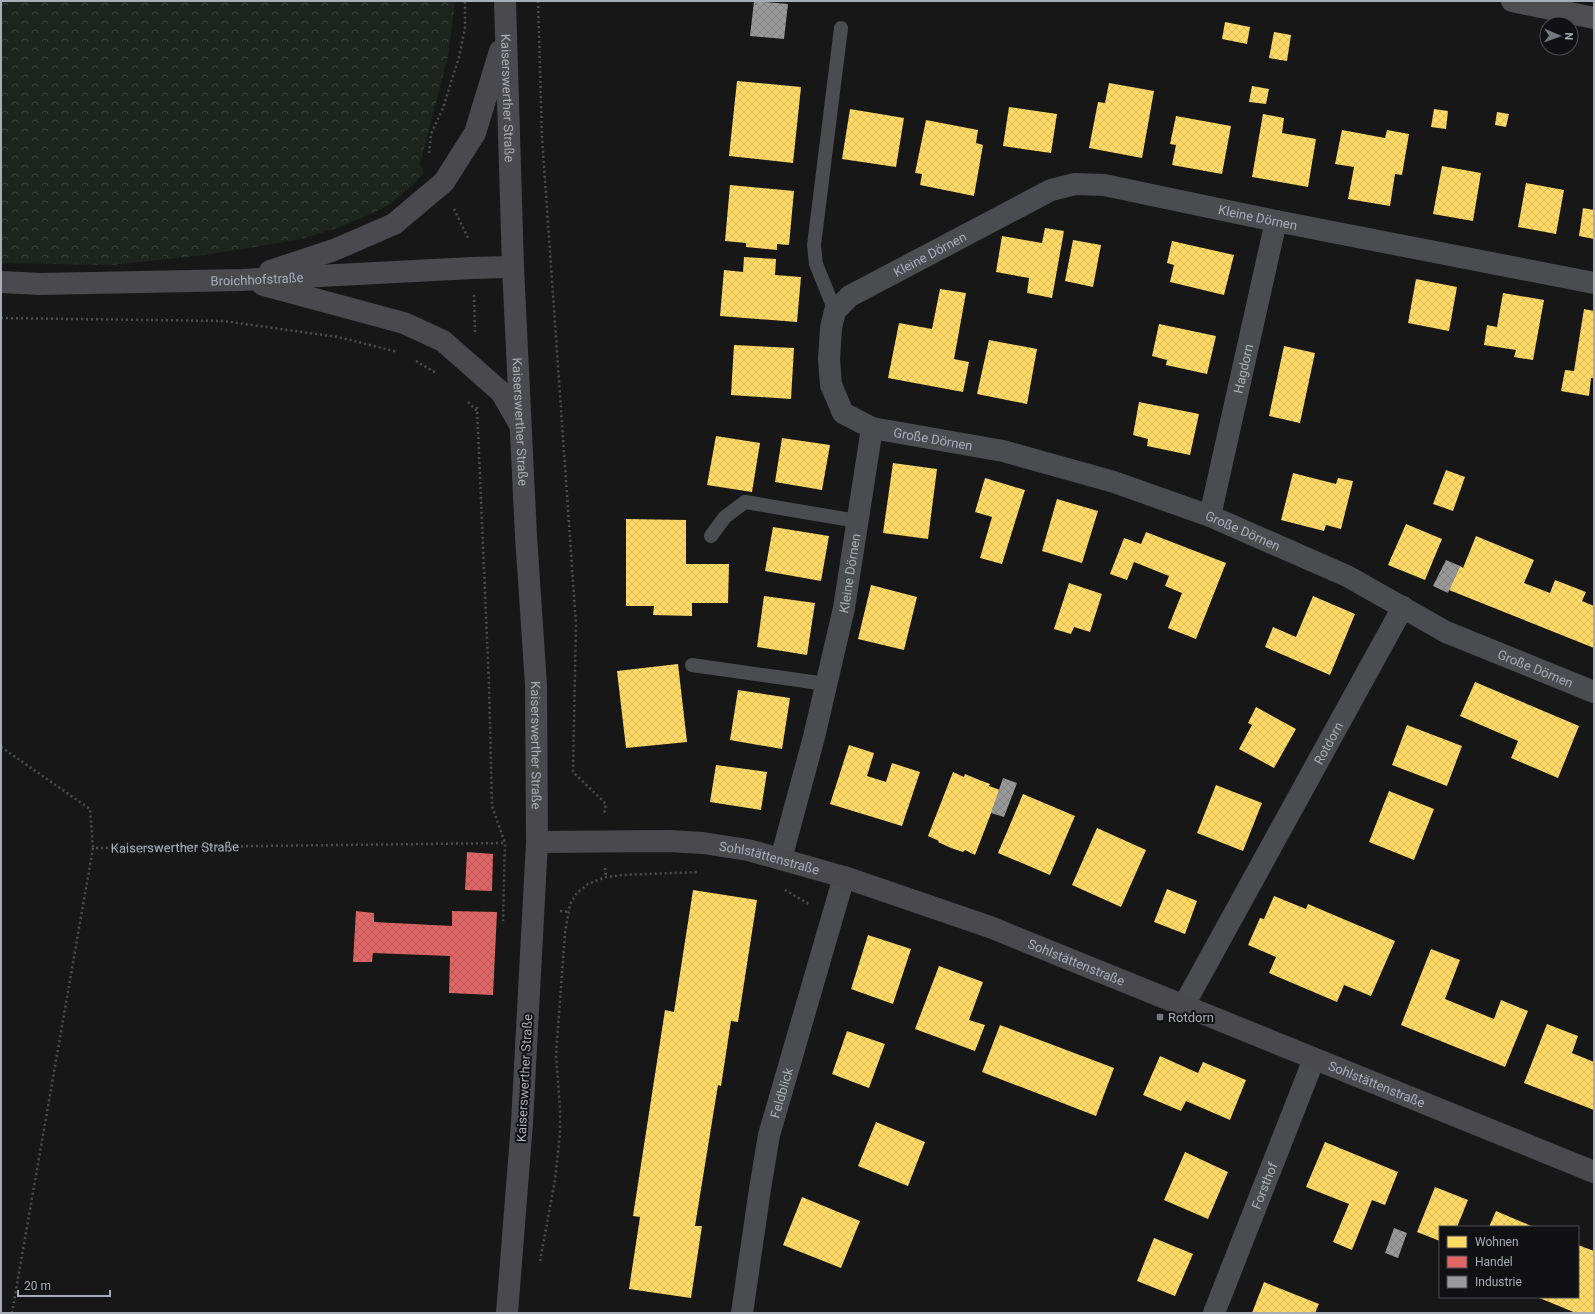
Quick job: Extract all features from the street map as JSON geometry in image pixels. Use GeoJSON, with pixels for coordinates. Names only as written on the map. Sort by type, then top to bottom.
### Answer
{"type":"FeatureCollection","features":[{"type":"Feature","properties":{"kind":"highway"},"geometry":{"type":"LineString","coordinates":[[1512,1],[1594,18]]}},
{"type":"Feature","properties":{"kind":"main road","name":"Kaiserswerther Straße"},"geometry":{"type":"LineString","coordinates":[[505,1],[513,267],[520,424],[536,685],[537,842],[522,1123],[507,1313]]}},
{"type":"Feature","properties":{"kind":"main road"},"geometry":{"type":"LineString","coordinates":[[242,280],[334,250],[394,224],[444,182],[475,133],[506,33]]}},
{"type":"Feature","properties":{"kind":"main road","name":"Broichhofstraße"},"geometry":{"type":"LineString","coordinates":[[1,282],[40,284],[242,280],[513,267]]}},
{"type":"Feature","properties":{"kind":"main road"},"geometry":{"type":"LineString","coordinates":[[242,280],[404,323],[443,341],[501,392],[520,424]]}},
{"type":"Feature","properties":{"kind":"main road","name":"Sohlstättenstraße"},"geometry":{"type":"LineString","coordinates":[[537,842],[669,841],[703,843],[748,850],[844,877],[990,927],[1594,1172]]}},
{"type":"Feature","properties":{"kind":"street","name":"Kleine Dörnen"},"geometry":{"type":"LineString","coordinates":[[835,311],[850,296],[1051,190],[1075,184],[1104,185],[1276,221],[1594,283]]}},
{"type":"Feature","properties":{"kind":"street","name":"Hagdorn"},"geometry":{"type":"LineString","coordinates":[[1210,516],[1276,221]]}},
{"type":"Feature","properties":{"kind":"street"},"geometry":{"type":"LineString","coordinates":[[835,311],[831,328],[829,359],[831,385],[843,413],[872,428]]}},
{"type":"Feature","properties":{"kind":"street","name":"Kleine Dörnen"},"geometry":{"type":"LineString","coordinates":[[781,859],[814,737],[844,608],[872,428]]}},
{"type":"Feature","properties":{"kind":"street","name":"Große Dörnen"},"geometry":{"type":"LineString","coordinates":[[872,428],[1003,451],[1114,482],[1210,516],[1348,576],[1446,632],[1594,692]]}},
{"type":"Feature","properties":{"kind":"street","name":"Rotdorn"},"geometry":{"type":"LineString","coordinates":[[1184,1005],[1403,607]]}},
{"type":"Feature","properties":{"kind":"street","name":"Feldblick"},"geometry":{"type":"LineString","coordinates":[[742,1313],[769,1135],[844,877]]}},
{"type":"Feature","properties":{"kind":"street","name":"Forsthof"},"geometry":{"type":"LineString","coordinates":[[1214,1313],[1314,1059]]}},
{"type":"Feature","properties":{"kind":"lane"},"geometry":{"type":"LineString","coordinates":[[835,311],[816,264],[814,246],[841,28]]}},
{"type":"Feature","properties":{"kind":"lane"},"geometry":{"type":"LineString","coordinates":[[711,536],[725,516],[745,502],[857,521]]}},
{"type":"Feature","properties":{"kind":"lane"},"geometry":{"type":"LineString","coordinates":[[692,665],[826,684]]}},
{"type":"Feature","properties":{"kind":"path"},"geometry":{"type":"LineString","coordinates":[[428,158],[431,134],[442,108],[459,57],[465,28],[465,1]]}},
{"type":"Feature","properties":{"kind":"path"},"geometry":{"type":"LineString","coordinates":[[538,1],[542,137],[576,624],[574,772],[606,804],[601,842]]}},
{"type":"Feature","properties":{"kind":"path"},"geometry":{"type":"LineString","coordinates":[[453,207],[466,235]]}},
{"type":"Feature","properties":{"kind":"path"},"geometry":{"type":"LineString","coordinates":[[474,294],[475,333]]}},
{"type":"Feature","properties":{"kind":"path"},"geometry":{"type":"LineString","coordinates":[[1,318],[223,322],[338,337],[399,352]]}},
{"type":"Feature","properties":{"kind":"path"},"geometry":{"type":"LineString","coordinates":[[412,358],[442,377]]}},
{"type":"Feature","properties":{"kind":"path"},"geometry":{"type":"LineString","coordinates":[[467,401],[477,410],[490,684],[492,806],[505,843]]}},
{"type":"Feature","properties":{"kind":"path"},"geometry":{"type":"LineString","coordinates":[[1,747],[90,809],[92,848]]}},
{"type":"Feature","properties":{"kind":"path","name":"Kaiserswerther Straße"},"geometry":{"type":"LineString","coordinates":[[12,1313],[92,848],[537,842]]}},
{"type":"Feature","properties":{"kind":"path"},"geometry":{"type":"LineString","coordinates":[[540,1263],[555,1180],[560,1134],[560,1108],[556,1055],[565,933],[570,904],[577,893],[588,884],[606,877],[701,872]]}},
{"type":"Feature","properties":{"kind":"path"},"geometry":{"type":"LineString","coordinates":[[784,889],[810,905],[834,912]]}},
{"type":"Feature","properties":{"kind":"green space"},"geometry":{"type":"Polygon","coordinates":[[[1,1],[455,1],[448,56],[420,164],[424,173],[415,183],[386,207],[343,226],[298,240],[205,255],[112,265],[1,263],[1,1]]]}},
{"type":"Feature","properties":{"kind":"building: Wohnen"},"geometry":{"type":"Polygon","coordinates":[[[1225,22],[1250,27],[1247,44],[1222,39],[1225,22]]]}},
{"type":"Feature","properties":{"kind":"building: Wohnen"},"geometry":{"type":"Polygon","coordinates":[[[1274,32],[1291,35],[1287,61],[1269,58],[1274,32]]]}},
{"type":"Feature","properties":{"kind":"building: Wohnen"},"geometry":{"type":"Polygon","coordinates":[[[737,81],[801,87],[793,163],[729,156],[737,81]]]}},
{"type":"Feature","properties":{"kind":"building: Wohnen"},"geometry":{"type":"Polygon","coordinates":[[[1109,83],[1154,91],[1142,158],[1089,148],[1098,102],[1105,103],[1109,83]]]}},
{"type":"Feature","properties":{"kind":"building: Wohnen"},"geometry":{"type":"Polygon","coordinates":[[[1252,86],[1269,89],[1266,104],[1249,102],[1252,86]]]}},
{"type":"Feature","properties":{"kind":"building: Wohnen"},"geometry":{"type":"Polygon","coordinates":[[[1009,107],[1057,114],[1051,153],[1003,146],[1009,107]]]}},
{"type":"Feature","properties":{"kind":"building: Wohnen"},"geometry":{"type":"Polygon","coordinates":[[[850,109],[904,118],[896,167],[842,159],[850,109]]]}},
{"type":"Feature","properties":{"kind":"building: Wohnen"},"geometry":{"type":"Polygon","coordinates":[[[1434,109],[1448,111],[1446,129],[1431,127],[1434,109]]]}},
{"type":"Feature","properties":{"kind":"building: Wohnen"},"geometry":{"type":"Polygon","coordinates":[[[1497,112],[1509,114],[1506,127],[1495,125],[1497,112]]]}},
{"type":"Feature","properties":{"kind":"building: Wohnen"},"geometry":{"type":"Polygon","coordinates":[[[1263,114],[1284,118],[1282,133],[1316,139],[1308,187],[1252,177],[1263,114]]]}},
{"type":"Feature","properties":{"kind":"building: Wohnen"},"geometry":{"type":"Polygon","coordinates":[[[1176,116],[1231,126],[1222,174],[1172,165],[1176,145],[1170,144],[1176,116]]]}},
{"type":"Feature","properties":{"kind":"building: Wohnen"},"geometry":{"type":"Polygon","coordinates":[[[926,120],[978,130],[976,143],[983,145],[974,196],[920,185],[922,174],[915,173],[926,120]]]}},
{"type":"Feature","properties":{"kind":"building: Wohnen"},"geometry":{"type":"Polygon","coordinates":[[[1342,130],[1385,138],[1387,130],[1409,134],[1402,175],[1395,174],[1390,206],[1348,199],[1354,167],[1335,164],[1342,130]]]}},
{"type":"Feature","properties":{"kind":"building: Wohnen"},"geometry":{"type":"Polygon","coordinates":[[[1442,166],[1481,173],[1473,221],[1433,214],[1442,166]]]}},
{"type":"Feature","properties":{"kind":"building: Wohnen"},"geometry":{"type":"Polygon","coordinates":[[[1526,183],[1564,190],[1556,234],[1518,227],[1526,183]]]}},
{"type":"Feature","properties":{"kind":"building: Wohnen"},"geometry":{"type":"Polygon","coordinates":[[[730,185],[794,191],[789,245],[777,244],[777,250],[746,247],[746,243],[725,241],[730,185]]]}},
{"type":"Feature","properties":{"kind":"building: Wohnen"},"geometry":{"type":"Polygon","coordinates":[[[1583,208],[1594,210],[1594,239],[1579,236],[1583,208]]]}},
{"type":"Feature","properties":{"kind":"building: Wohnen"},"geometry":{"type":"Polygon","coordinates":[[[1045,228],[1064,231],[1052,298],[1027,293],[1029,278],[996,272],[1002,236],[1042,243],[1045,228]]]}},
{"type":"Feature","properties":{"kind":"building: Wohnen"},"geometry":{"type":"Polygon","coordinates":[[[1073,240],[1101,245],[1093,287],[1065,281],[1073,240]]]}},
{"type":"Feature","properties":{"kind":"building: Wohnen"},"geometry":{"type":"Polygon","coordinates":[[[1172,241],[1234,255],[1224,295],[1170,282],[1174,265],[1167,263],[1172,241]]]}},
{"type":"Feature","properties":{"kind":"building: Wohnen"},"geometry":{"type":"Polygon","coordinates":[[[744,257],[776,259],[775,275],[801,277],[797,322],[720,316],[724,270],[743,272],[744,257]]]}},
{"type":"Feature","properties":{"kind":"building: Wohnen"},"geometry":{"type":"Polygon","coordinates":[[[1416,279],[1457,287],[1449,331],[1408,323],[1416,279]]]}},
{"type":"Feature","properties":{"kind":"building: Wohnen"},"geometry":{"type":"Polygon","coordinates":[[[940,289],[966,293],[954,359],[969,362],[963,392],[888,378],[899,323],[932,329],[940,289]]]}},
{"type":"Feature","properties":{"kind":"building: Wohnen"},"geometry":{"type":"Polygon","coordinates":[[[1503,293],[1544,300],[1533,360],[1514,357],[1516,350],[1484,345],[1487,325],[1497,327],[1503,293]]]}},
{"type":"Feature","properties":{"kind":"building: Wohnen"},"geometry":{"type":"Polygon","coordinates":[[[1584,309],[1594,311],[1594,378],[1591,378],[1589,396],[1561,391],[1565,370],[1574,371],[1584,309]]]}},
{"type":"Feature","properties":{"kind":"building: Wohnen"},"geometry":{"type":"Polygon","coordinates":[[[1159,324],[1216,336],[1207,374],[1166,365],[1167,360],[1152,356],[1159,324]]]}},
{"type":"Feature","properties":{"kind":"building: Wohnen"},"geometry":{"type":"Polygon","coordinates":[[[989,340],[1037,349],[1027,404],[977,394],[989,340]]]}},
{"type":"Feature","properties":{"kind":"building: Wohnen"},"geometry":{"type":"Polygon","coordinates":[[[734,345],[794,348],[791,399],[731,395],[734,345]]]}},
{"type":"Feature","properties":{"kind":"building: Wohnen"},"geometry":{"type":"Polygon","coordinates":[[[1284,346],[1315,353],[1300,423],[1269,416],[1284,346]]]}},
{"type":"Feature","properties":{"kind":"building: Wohnen"},"geometry":{"type":"Polygon","coordinates":[[[1139,402],[1199,414],[1190,455],[1147,446],[1148,439],[1133,435],[1139,402]]]}},
{"type":"Feature","properties":{"kind":"building: Wohnen"},"geometry":{"type":"Polygon","coordinates":[[[716,436],[760,443],[752,492],[707,485],[716,436]]]}},
{"type":"Feature","properties":{"kind":"building: Wohnen"},"geometry":{"type":"Polygon","coordinates":[[[782,438],[830,445],[822,490],[775,482],[782,438]]]}},
{"type":"Feature","properties":{"kind":"building: Wohnen"},"geometry":{"type":"Polygon","coordinates":[[[893,463],[937,469],[928,539],[883,533],[893,463]]]}},
{"type":"Feature","properties":{"kind":"building: Wohnen"},"geometry":{"type":"Polygon","coordinates":[[[1446,470],[1465,477],[1453,511],[1433,504],[1446,470]]]}},
{"type":"Feature","properties":{"kind":"building: Wohnen"},"geometry":{"type":"Polygon","coordinates":[[[1293,473],[1336,484],[1338,478],[1353,481],[1341,529],[1326,525],[1324,531],[1281,520],[1293,473]]]}},
{"type":"Feature","properties":{"kind":"building: Wohnen"},"geometry":{"type":"Polygon","coordinates":[[[985,478],[1025,490],[1002,564],[980,558],[992,517],[975,512],[985,478]]]}},
{"type":"Feature","properties":{"kind":"building: Wohnen"},"geometry":{"type":"Polygon","coordinates":[[[1057,499],[1098,511],[1082,563],[1042,551],[1057,499]]]}},
{"type":"Feature","properties":{"kind":"building: Wohnen"},"geometry":{"type":"Polygon","coordinates":[[[626,519],[686,520],[686,564],[729,564],[728,603],[692,603],[692,616],[653,615],[654,606],[626,606],[626,519]]]}},
{"type":"Feature","properties":{"kind":"building: Wohnen"},"geometry":{"type":"Polygon","coordinates":[[[1406,524],[1442,539],[1425,580],[1388,565],[1406,524]]]}},
{"type":"Feature","properties":{"kind":"building: Wohnen"},"geometry":{"type":"Polygon","coordinates":[[[773,527],[829,536],[821,581],[765,571],[773,527]]]}},
{"type":"Feature","properties":{"kind":"building: Wohnen"},"geometry":{"type":"Polygon","coordinates":[[[1146,532],[1226,563],[1196,639],[1168,628],[1182,593],[1165,586],[1169,576],[1134,562],[1127,580],[1110,574],[1124,538],[1141,544],[1146,532]]]}},
{"type":"Feature","properties":{"kind":"building: Wohnen"},"geometry":{"type":"Polygon","coordinates":[[[1476,536],[1534,560],[1524,583],[1550,593],[1555,580],[1586,592],[1582,601],[1594,606],[1594,648],[1449,590],[1460,566],[1463,568],[1476,536]]]}},
{"type":"Feature","properties":{"kind":"building: Wohnen"},"geometry":{"type":"Polygon","coordinates":[[[1069,583],[1102,594],[1090,632],[1074,627],[1071,634],[1054,629],[1069,583]]]}},
{"type":"Feature","properties":{"kind":"building: Wohnen"},"geometry":{"type":"Polygon","coordinates":[[[871,585],[917,597],[904,650],[858,639],[871,585]]]}},
{"type":"Feature","properties":{"kind":"building: Wohnen"},"geometry":{"type":"Polygon","coordinates":[[[764,596],[815,603],[807,655],[757,647],[764,596]]]}},
{"type":"Feature","properties":{"kind":"building: Wohnen"},"geometry":{"type":"Polygon","coordinates":[[[1313,596],[1355,614],[1330,675],[1265,647],[1273,627],[1296,637],[1313,596]]]}},
{"type":"Feature","properties":{"kind":"building: Wohnen"},"geometry":{"type":"Polygon","coordinates":[[[678,664],[687,742],[626,748],[617,671],[678,664]]]}},
{"type":"Feature","properties":{"kind":"building: Wohnen"},"geometry":{"type":"Polygon","coordinates":[[[1475,682],[1579,726],[1558,778],[1511,758],[1518,741],[1460,716],[1475,682]]]}},
{"type":"Feature","properties":{"kind":"building: Wohnen"},"geometry":{"type":"Polygon","coordinates":[[[738,690],[790,698],[782,749],[730,740],[738,690]]]}},
{"type":"Feature","properties":{"kind":"building: Wohnen"},"geometry":{"type":"Polygon","coordinates":[[[1256,707],[1296,729],[1274,768],[1239,749],[1252,725],[1248,723],[1256,707]]]}},
{"type":"Feature","properties":{"kind":"building: Wohnen"},"geometry":{"type":"Polygon","coordinates":[[[1407,725],[1462,746],[1447,786],[1392,765],[1407,725]]]}},
{"type":"Feature","properties":{"kind":"building: Wohnen"},"geometry":{"type":"Polygon","coordinates":[[[849,745],[874,753],[867,776],[886,782],[892,763],[920,772],[902,826],[830,804],[849,745]]]}},
{"type":"Feature","properties":{"kind":"building: Wohnen"},"geometry":{"type":"Polygon","coordinates":[[[716,765],[767,772],[761,810],[710,802],[716,765]]]}},
{"type":"Feature","properties":{"kind":"building: Wohnen"},"geometry":{"type":"Polygon","coordinates":[[[953,772],[964,777],[965,774],[990,784],[989,786],[1000,790],[975,855],[965,850],[963,852],[951,848],[928,836],[953,772]]]}},
{"type":"Feature","properties":{"kind":"building: Wohnen"},"geometry":{"type":"Polygon","coordinates":[[[1216,785],[1262,803],[1243,851],[1197,833],[1216,785]]]}},
{"type":"Feature","properties":{"kind":"building: Wohnen"},"geometry":{"type":"Polygon","coordinates":[[[1389,791],[1434,809],[1414,860],[1369,842],[1389,791]]]}},
{"type":"Feature","properties":{"kind":"building: Wohnen"},"geometry":{"type":"Polygon","coordinates":[[[1023,794],[1075,816],[1050,875],[998,853],[1023,794]]]}},
{"type":"Feature","properties":{"kind":"building: Wohnen"},"geometry":{"type":"Polygon","coordinates":[[[1097,828],[1146,850],[1121,907],[1072,885],[1097,828]]]}},
{"type":"Feature","properties":{"kind":"building: Wohnen"},"geometry":{"type":"Polygon","coordinates":[[[1167,889],[1197,901],[1185,934],[1154,922],[1167,889]]]}},
{"type":"Feature","properties":{"kind":"building: Wohnen"},"geometry":{"type":"Polygon","coordinates":[[[693,890],[757,900],[738,1022],[731,1021],[721,1086],[718,1085],[695,1226],[702,1226],[691,1298],[629,1289],[640,1217],[633,1216],[665,1010],[674,1012],[693,890]]]}},
{"type":"Feature","properties":{"kind":"building: Wohnen"},"geometry":{"type":"Polygon","coordinates":[[[1274,896],[1306,909],[1308,904],[1395,941],[1371,996],[1344,985],[1337,1002],[1269,973],[1276,957],[1248,945],[1260,918],[1264,919],[1274,896]]]}},
{"type":"Feature","properties":{"kind":"building: Wohnen"},"geometry":{"type":"Polygon","coordinates":[[[868,935],[911,949],[893,1004],[851,989],[868,935]]]}},
{"type":"Feature","properties":{"kind":"building: Wohnen"},"geometry":{"type":"Polygon","coordinates":[[[1431,949],[1460,960],[1445,999],[1494,1019],[1501,1000],[1528,1011],[1505,1067],[1401,1025],[1431,949]]]}},
{"type":"Feature","properties":{"kind":"building: Wohnen"},"geometry":{"type":"Polygon","coordinates":[[[939,966],[983,982],[969,1020],[985,1025],[975,1051],[915,1029],[939,966]]]}},
{"type":"Feature","properties":{"kind":"building: Wohnen"},"geometry":{"type":"Polygon","coordinates":[[[1547,1024],[1578,1036],[1572,1053],[1594,1062],[1594,1110],[1524,1083],[1547,1024]]]}},
{"type":"Feature","properties":{"kind":"building: Wohnen"},"geometry":{"type":"Polygon","coordinates":[[[1000,1025],[1114,1068],[1096,1116],[982,1072],[1000,1025]]]}},
{"type":"Feature","properties":{"kind":"building: Wohnen"},"geometry":{"type":"Polygon","coordinates":[[[847,1031],[885,1044],[869,1088],[832,1074],[847,1031]]]}},
{"type":"Feature","properties":{"kind":"building: Wohnen"},"geometry":{"type":"Polygon","coordinates":[[[1160,1056],[1198,1073],[1203,1062],[1246,1080],[1230,1120],[1186,1101],[1181,1111],[1143,1095],[1160,1056]]]}},
{"type":"Feature","properties":{"kind":"building: Wohnen"},"geometry":{"type":"Polygon","coordinates":[[[876,1122],[925,1142],[908,1186],[858,1166],[876,1122]]]}},
{"type":"Feature","properties":{"kind":"building: Wohnen"},"geometry":{"type":"Polygon","coordinates":[[[1325,1142],[1398,1172],[1385,1205],[1372,1200],[1352,1250],[1333,1242],[1349,1204],[1306,1187],[1325,1142]]]}},
{"type":"Feature","properties":{"kind":"building: Wohnen"},"geometry":{"type":"Polygon","coordinates":[[[1185,1152],[1228,1172],[1208,1219],[1164,1200],[1185,1152]]]}},
{"type":"Feature","properties":{"kind":"building: Wohnen"},"geometry":{"type":"Polygon","coordinates":[[[1435,1187],[1468,1200],[1457,1226],[1439,1226],[1439,1241],[1417,1232],[1435,1187]]]}},
{"type":"Feature","properties":{"kind":"building: Wohnen"},"geometry":{"type":"Polygon","coordinates":[[[802,1197],[860,1221],[841,1268],[783,1245],[802,1197]]]}},
{"type":"Feature","properties":{"kind":"building: Wohnen"},"geometry":{"type":"Polygon","coordinates":[[[1496,1211],[1532,1226],[1489,1226],[1496,1211]]]}},
{"type":"Feature","properties":{"kind":"building: Wohnen"},"geometry":{"type":"Polygon","coordinates":[[[1154,1238],[1193,1254],[1175,1296],[1137,1281],[1154,1238]]]}},
{"type":"Feature","properties":{"kind":"building: Wohnen"},"geometry":{"type":"Polygon","coordinates":[[[1579,1245],[1594,1251],[1594,1313],[1576,1313],[1539,1298],[1579,1298],[1579,1245]]]}},
{"type":"Feature","properties":{"kind":"building: Wohnen"},"geometry":{"type":"Polygon","coordinates":[[[1264,1282],[1319,1304],[1315,1313],[1252,1313],[1264,1282]]]}},
{"type":"Feature","properties":{"kind":"building: Handel"},"geometry":{"type":"Polygon","coordinates":[[[467,852],[493,854],[492,891],[465,890],[467,852]]]}},
{"type":"Feature","properties":{"kind":"building: Handel"},"geometry":{"type":"Polygon","coordinates":[[[356,911],[374,913],[374,922],[452,926],[452,911],[497,912],[493,995],[449,993],[450,956],[373,953],[372,962],[353,962],[356,911]]]}},
{"type":"Feature","properties":{"kind":"building: Industrie"},"geometry":{"type":"Polygon","coordinates":[[[754,1],[788,4],[784,39],[750,36],[754,1]]]}},
{"type":"Feature","properties":{"kind":"building: Industrie"},"geometry":{"type":"Polygon","coordinates":[[[1446,560],[1460,566],[1448,593],[1433,586],[1446,560]]]}},
{"type":"Feature","properties":{"kind":"building: Industrie"},"geometry":{"type":"Polygon","coordinates":[[[1003,778],[1017,783],[1004,817],[991,813],[1003,778]]]}},
{"type":"Feature","properties":{"kind":"building: Industrie"},"geometry":{"type":"Polygon","coordinates":[[[1394,1228],[1407,1233],[1398,1258],[1385,1253],[1394,1228]]]}},
{"type":"Feature","properties":{"kind":"place","name":"Rotdorn"},"geometry":{"type":"Point","coordinates":[1160,1017]}}]}
